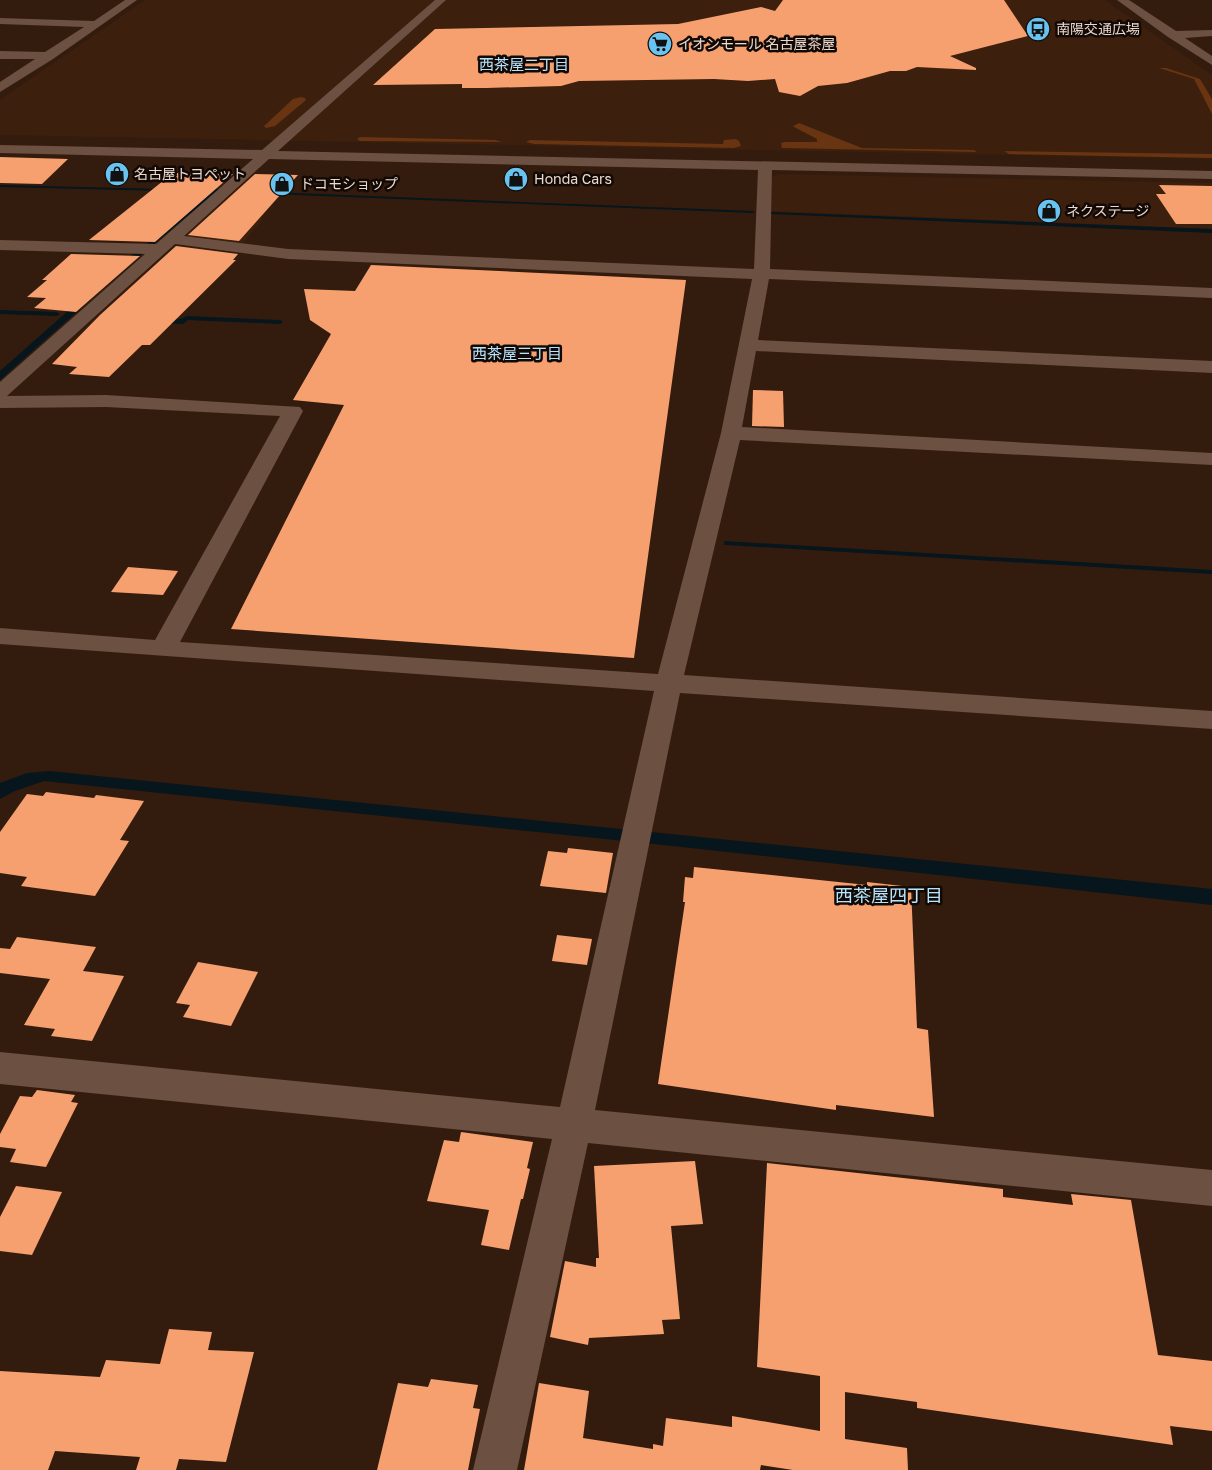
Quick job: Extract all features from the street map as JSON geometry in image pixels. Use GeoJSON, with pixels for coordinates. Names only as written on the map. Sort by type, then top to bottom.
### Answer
{"type":"FeatureCollection","features":[{"type":"Feature","properties":{"kind":"street"},"geometry":{"type":"LineString","coordinates":[[0,88],[132,0]]}},
{"type":"Feature","properties":{"kind":"street"},"geometry":{"type":"LineString","coordinates":[[0,392],[156,246],[222,196],[268,151],[441,0]]}},
{"type":"Feature","properties":{"kind":"street"},"geometry":{"type":"LineString","coordinates":[[1122,0],[1212,61]]}},
{"type":"Feature","properties":{"kind":"street"},"geometry":{"type":"LineString","coordinates":[[0,21],[97,24]]}},
{"type":"Feature","properties":{"kind":"street"},"geometry":{"type":"LineString","coordinates":[[1172,34],[1212,33]]}},
{"type":"Feature","properties":{"kind":"street"},"geometry":{"type":"LineString","coordinates":[[0,55],[49,56]]}},
{"type":"Feature","properties":{"kind":"street"},"geometry":{"type":"LineString","coordinates":[[0,141],[268,151],[765,165],[1212,175]]}},
{"type":"Feature","properties":{"kind":"street"},"geometry":{"type":"LineString","coordinates":[[0,149],[268,151],[1212,166]]}},
{"type":"Feature","properties":{"kind":"street"},"geometry":{"type":"LineString","coordinates":[[495,1470],[574,1124],[669,682],[731,433],[762,273],[765,165]]}},
{"type":"Feature","properties":{"kind":"street"},"geometry":{"type":"LineString","coordinates":[[0,245],[156,246],[288,254],[1212,293]]}},
{"type":"Feature","properties":{"kind":"street"},"geometry":{"type":"LineString","coordinates":[[748,345],[1212,367]]}},
{"type":"Feature","properties":{"kind":"street"},"geometry":{"type":"LineString","coordinates":[[0,402],[106,401],[293,411],[163,649]]}},
{"type":"Feature","properties":{"kind":"street"},"geometry":{"type":"LineString","coordinates":[[731,433],[1212,460]]}},
{"type":"Feature","properties":{"kind":"street"},"geometry":{"type":"LineString","coordinates":[[0,636],[163,649],[1212,720]]}},
{"type":"Feature","properties":{"kind":"street"},"geometry":{"type":"LineString","coordinates":[[0,1068],[1212,1188]]}},
{"type":"Feature","properties":{"kind":"shaded area","name":"イオンモール 名古屋茶屋"},"geometry":{"type":"Polygon","coordinates":[[[145,0],[1105,0],[1212,75],[1212,159],[0,135],[0,100],[145,0]]]}},
{"type":"Feature","properties":{"kind":"shaded area"},"geometry":{"type":"Polygon","coordinates":[[[1159,68],[1166,68],[1200,79],[1212,99],[1212,114],[1194,79],[1159,68]]]}},
{"type":"Feature","properties":{"kind":"shaded area"},"geometry":{"type":"Polygon","coordinates":[[[301,97],[306,100],[275,126],[266,128],[264,126],[293,99],[301,97]]]}},
{"type":"Feature","properties":{"kind":"shaded area"},"geometry":{"type":"Polygon","coordinates":[[[799,123],[862,148],[974,150],[977,152],[782,148],[781,143],[785,142],[817,142],[817,139],[793,126],[799,123]]]}},
{"type":"Feature","properties":{"kind":"shaded area"},"geometry":{"type":"Polygon","coordinates":[[[360,137],[495,140],[502,142],[360,141],[357,139],[360,137]]]}},
{"type":"Feature","properties":{"kind":"shaded area"},"geometry":{"type":"Polygon","coordinates":[[[736,139],[741,146],[734,148],[534,144],[526,142],[530,140],[723,144],[724,140],[736,139]]]}},
{"type":"Feature","properties":{"kind":"shaded area"},"geometry":{"type":"Polygon","coordinates":[[[1004,151],[1212,154],[1212,158],[1009,154],[1004,151]]]}},
{"type":"Feature","properties":{"kind":"shaded area"},"geometry":{"type":"Polygon","coordinates":[[[779,174],[1212,183],[1212,229],[771,211],[771,177],[779,174]]]}},
{"type":"Feature","properties":{"kind":"shaded area"},"geometry":{"type":"Polygon","coordinates":[[[212,189],[220,189],[142,254],[0,380],[0,371],[128,258],[181,218],[212,189]]]}},
{"type":"Feature","properties":{"kind":"shaded area"},"geometry":{"type":"Polygon","coordinates":[[[210,215],[263,219],[243,243],[189,237],[186,235],[210,215]]]}},
{"type":"Feature","properties":{"kind":"shaded area"},"geometry":{"type":"Polygon","coordinates":[[[49,771],[1212,889],[1212,905],[654,844],[44,781],[15,791],[0,799],[0,783],[27,773],[49,771]]]}},
{"type":"Feature","properties":{"kind":"building","name":"イオンモール 名古屋茶屋"},"geometry":{"type":"Polygon","coordinates":[[[783,0],[1004,0],[1028,36],[950,56],[976,68],[976,70],[917,67],[906,71],[890,71],[847,83],[818,86],[800,96],[779,92],[775,79],[748,81],[714,79],[579,81],[561,86],[486,88],[462,88],[462,84],[373,85],[435,29],[678,24],[761,7],[775,11],[783,0]]]}},
{"type":"Feature","properties":{"kind":"building"},"geometry":{"type":"Polygon","coordinates":[[[0,157],[68,159],[42,184],[0,183],[0,157]]]}},
{"type":"Feature","properties":{"kind":"building"},"geometry":{"type":"Polygon","coordinates":[[[173,173],[233,174],[155,242],[89,240],[173,173]]]}},
{"type":"Feature","properties":{"kind":"building"},"geometry":{"type":"Polygon","coordinates":[[[255,174],[298,175],[239,241],[188,235],[255,174]]]}},
{"type":"Feature","properties":{"kind":"building"},"geometry":{"type":"Polygon","coordinates":[[[1159,185],[1212,186],[1212,224],[1176,224],[1156,194],[1166,194],[1159,185]]]}},
{"type":"Feature","properties":{"kind":"building"},"geometry":{"type":"Polygon","coordinates":[[[176,246],[238,254],[233,260],[236,260],[150,345],[142,345],[109,377],[69,374],[77,367],[52,364],[100,315],[176,246]]]}},
{"type":"Feature","properties":{"kind":"building"},"geometry":{"type":"Polygon","coordinates":[[[71,254],[140,256],[76,312],[34,308],[46,298],[27,297],[47,280],[42,280],[71,254]]]}},
{"type":"Feature","properties":{"kind":"building"},"geometry":{"type":"Polygon","coordinates":[[[371,265],[686,280],[634,658],[231,629],[344,405],[293,400],[331,334],[310,320],[304,289],[355,291],[371,265]]]}},
{"type":"Feature","properties":{"kind":"building"},"geometry":{"type":"Polygon","coordinates":[[[753,390],[783,391],[784,427],[752,426],[753,390]]]}},
{"type":"Feature","properties":{"kind":"building"},"geometry":{"type":"Polygon","coordinates":[[[128,567],[178,571],[163,595],[111,592],[128,567]]]}},
{"type":"Feature","properties":{"kind":"building"},"geometry":{"type":"Polygon","coordinates":[[[46,792],[94,798],[96,795],[144,801],[120,840],[129,841],[95,896],[21,886],[27,877],[0,873],[0,832],[27,794],[43,796],[46,792]]]}},
{"type":"Feature","properties":{"kind":"building"},"geometry":{"type":"Polygon","coordinates":[[[568,848],[613,853],[606,893],[540,886],[548,851],[567,853],[568,848]]]}},
{"type":"Feature","properties":{"kind":"building"},"geometry":{"type":"Polygon","coordinates":[[[694,867],[867,885],[867,882],[911,887],[917,1028],[928,1030],[934,1117],[836,1105],[836,1110],[658,1084],[685,902],[683,902],[685,877],[693,878],[694,867]]]}},
{"type":"Feature","properties":{"kind":"building"},"geometry":{"type":"Polygon","coordinates":[[[557,935],[592,939],[587,965],[552,961],[557,935]]]}},
{"type":"Feature","properties":{"kind":"building"},"geometry":{"type":"Polygon","coordinates":[[[17,937],[96,947],[83,971],[124,976],[92,1041],[51,1036],[55,1029],[24,1025],[50,979],[0,973],[0,948],[10,949],[17,937]]]}},
{"type":"Feature","properties":{"kind":"building"},"geometry":{"type":"Polygon","coordinates":[[[198,962],[258,972],[231,1026],[183,1017],[190,1005],[176,1003],[198,962]]]}},
{"type":"Feature","properties":{"kind":"building"},"geometry":{"type":"Polygon","coordinates":[[[37,1090],[75,1095],[71,1102],[78,1103],[46,1167],[10,1162],[16,1149],[0,1147],[0,1134],[20,1096],[32,1097],[37,1090]]]}},
{"type":"Feature","properties":{"kind":"building"},"geometry":{"type":"Polygon","coordinates":[[[461,1132],[533,1142],[527,1168],[530,1169],[509,1250],[481,1245],[489,1210],[427,1201],[444,1140],[459,1142],[461,1132]]]}},
{"type":"Feature","properties":{"kind":"building"},"geometry":{"type":"Polygon","coordinates":[[[695,1161],[703,1224],[671,1226],[680,1319],[662,1320],[664,1334],[589,1338],[588,1345],[550,1337],[565,1261],[596,1267],[596,1258],[599,1258],[594,1166],[695,1161]]]}},
{"type":"Feature","properties":{"kind":"building"},"geometry":{"type":"Polygon","coordinates":[[[767,1163],[1003,1189],[1003,1197],[1073,1205],[1071,1194],[1131,1200],[1158,1355],[1212,1361],[1212,1431],[1170,1426],[1173,1445],[917,1408],[917,1402],[845,1392],[845,1439],[907,1448],[908,1470],[793,1470],[761,1465],[760,1470],[524,1470],[539,1383],[589,1391],[583,1438],[653,1449],[653,1444],[663,1446],[666,1418],[732,1427],[732,1416],[820,1431],[820,1376],[757,1367],[767,1163]]]}},
{"type":"Feature","properties":{"kind":"building"},"geometry":{"type":"Polygon","coordinates":[[[16,1186],[62,1192],[32,1255],[0,1251],[0,1217],[16,1186]]]}},
{"type":"Feature","properties":{"kind":"building"},"geometry":{"type":"Polygon","coordinates":[[[169,1329],[212,1332],[208,1350],[254,1352],[226,1462],[179,1459],[176,1470],[136,1470],[140,1457],[55,1451],[48,1470],[0,1470],[0,1371],[100,1377],[106,1360],[160,1364],[169,1329]]]}},
{"type":"Feature","properties":{"kind":"building"},"geometry":{"type":"Polygon","coordinates":[[[431,1379],[478,1385],[473,1408],[480,1409],[468,1470],[377,1470],[398,1383],[428,1387],[431,1379]]]}},
{"type":"Feature","properties":{"kind":"waterway"},"geometry":{"type":"LineString","coordinates":[[0,186],[165,190]]}},
{"type":"Feature","properties":{"kind":"waterway"},"geometry":{"type":"LineString","coordinates":[[271,193],[753,212]]}},
{"type":"Feature","properties":{"kind":"waterway"},"geometry":{"type":"LineString","coordinates":[[772,213],[1212,231]]}},
{"type":"Feature","properties":{"kind":"waterway"},"geometry":{"type":"LineString","coordinates":[[0,312],[57,314]]}},
{"type":"Feature","properties":{"kind":"waterway"},"geometry":{"type":"LineString","coordinates":[[162,321],[183,322],[187,318],[280,322]]}},
{"type":"Feature","properties":{"kind":"waterway"},"geometry":{"type":"LineString","coordinates":[[727,543],[1212,572]]}},
{"type":"Feature","properties":{"kind":"place","name":"南陽交通広場"},"geometry":{"type":"Point","coordinates":[1038,29]}},
{"type":"Feature","properties":{"kind":"place","name":"イオンモール 名古屋茶屋"},"geometry":{"type":"Point","coordinates":[660,44]}},
{"type":"Feature","properties":{"kind":"place","name":"名古屋トヨペット"},"geometry":{"type":"Point","coordinates":[117,174]}},
{"type":"Feature","properties":{"kind":"place","name":"Honda Cars"},"geometry":{"type":"Point","coordinates":[516,179]}},
{"type":"Feature","properties":{"kind":"place","name":"ドコモショップ"},"geometry":{"type":"Point","coordinates":[282,184]}},
{"type":"Feature","properties":{"kind":"place","name":"ネクステージ"},"geometry":{"type":"Point","coordinates":[1049,211]}},
{"type":"Feature","properties":{"kind":"district","name":"西茶屋二丁目"},"geometry":{"type":"Point","coordinates":[524,65]}},
{"type":"Feature","properties":{"kind":"district","name":"西茶屋三丁目"},"geometry":{"type":"Point","coordinates":[517,354]}},
{"type":"Feature","properties":{"kind":"district","name":"西茶屋四丁目"},"geometry":{"type":"Point","coordinates":[889,896]}}]}
